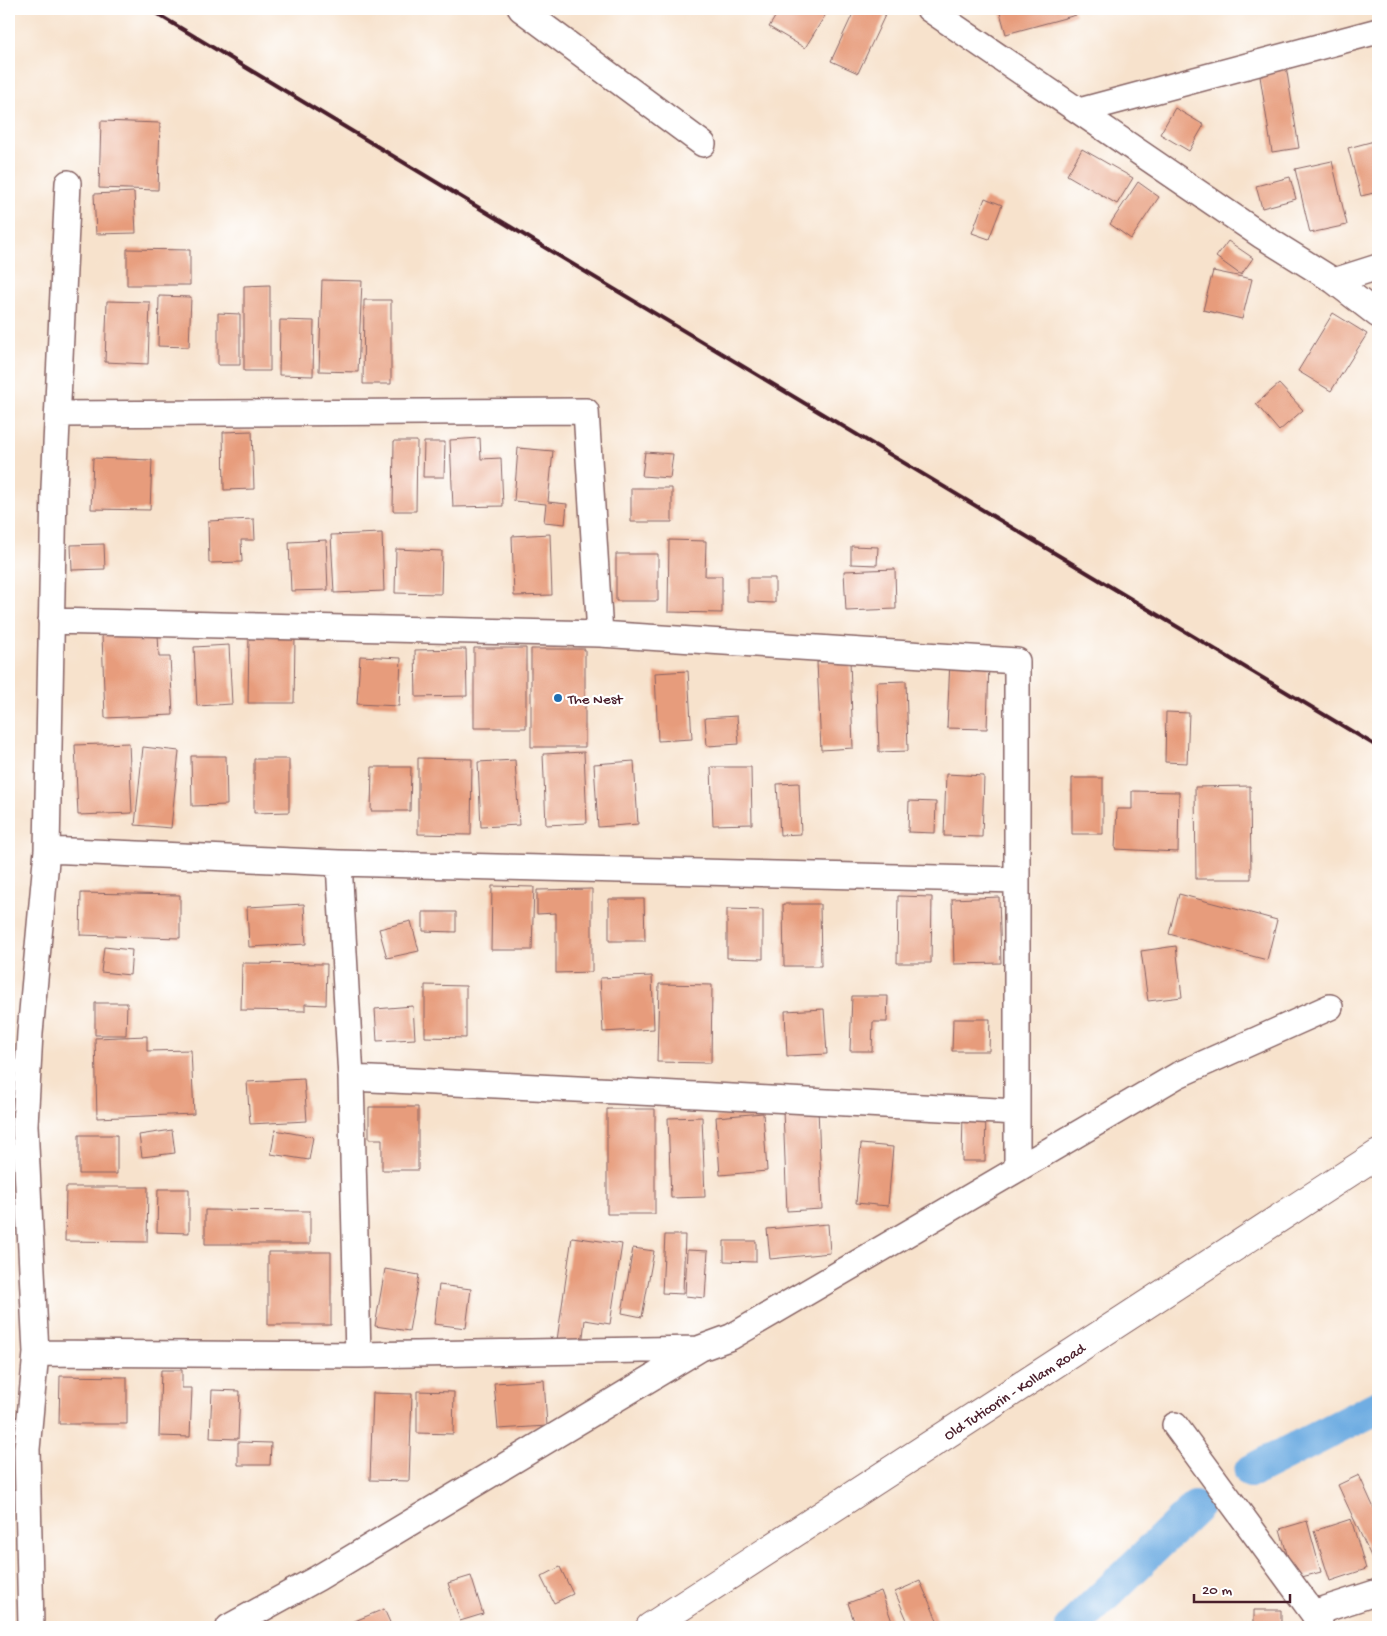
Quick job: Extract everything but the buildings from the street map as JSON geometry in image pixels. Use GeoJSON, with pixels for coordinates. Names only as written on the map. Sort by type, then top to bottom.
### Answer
{"type":"FeatureCollection","features":[{"type":"Feature","properties":{"kind":"main road","name":"Old Tuticorin - Kollam Road"},"geometry":{"type":"LineString","coordinates":[[650,1627],[1378,1154]]}},
{"type":"Feature","properties":{"kind":"street"},"geometry":{"type":"LineString","coordinates":[[521,9],[704,144]]}},
{"type":"Feature","properties":{"kind":"street"},"geometry":{"type":"LineString","coordinates":[[929,9],[1262,236],[1334,281],[1378,315]]}},
{"type":"Feature","properties":{"kind":"street"},"geometry":{"type":"LineString","coordinates":[[1079,111],[1378,31]]}},
{"type":"Feature","properties":{"kind":"street"},"geometry":{"type":"LineString","coordinates":[[31,1627],[18,1450],[36,1353],[17,1126],[30,1033],[47,850],[51,621],[68,183]]}},
{"type":"Feature","properties":{"kind":"street"},"geometry":{"type":"LineString","coordinates":[[1334,281],[1378,267]]}},
{"type":"Feature","properties":{"kind":"street"},"geometry":{"type":"LineString","coordinates":[[58,414],[586,411],[600,634]]}},
{"type":"Feature","properties":{"kind":"street"},"geometry":{"type":"LineString","coordinates":[[51,621],[600,634],[1017,661],[1017,1169]]}},
{"type":"Feature","properties":{"kind":"street"},"geometry":{"type":"LineString","coordinates":[[47,850],[338,864],[1017,880]]}},
{"type":"Feature","properties":{"kind":"street"},"geometry":{"type":"LineString","coordinates":[[338,864],[351,1078],[358,1355]]}},
{"type":"Feature","properties":{"kind":"street"},"geometry":{"type":"LineString","coordinates":[[229,1627],[318,1578],[701,1348],[731,1337],[1178,1075],[1330,1007]]}},
{"type":"Feature","properties":{"kind":"street"},"geometry":{"type":"LineString","coordinates":[[351,1078],[1017,1112]]}},
{"type":"Feature","properties":{"kind":"street"},"geometry":{"type":"LineString","coordinates":[[36,1353],[358,1355],[701,1348]]}},
{"type":"Feature","properties":{"kind":"street"},"geometry":{"type":"LineString","coordinates":[[1174,1425],[1317,1620],[1378,1592]]}},
{"type":"Feature","properties":{"kind":"waterway"},"geometry":{"type":"LineString","coordinates":[[1251,1471],[1378,1407]]}},
{"type":"Feature","properties":{"kind":"waterway"},"geometry":{"type":"LineString","coordinates":[[1072,1627],[1195,1508]]}},
{"type":"Feature","properties":{"kind":"railway"},"geometry":{"type":"LineString","coordinates":[[149,9],[1378,747]]}},
{"type":"Feature","properties":{"kind":"place","name":"The Nest"},"geometry":{"type":"Point","coordinates":[558,698]}}]}
